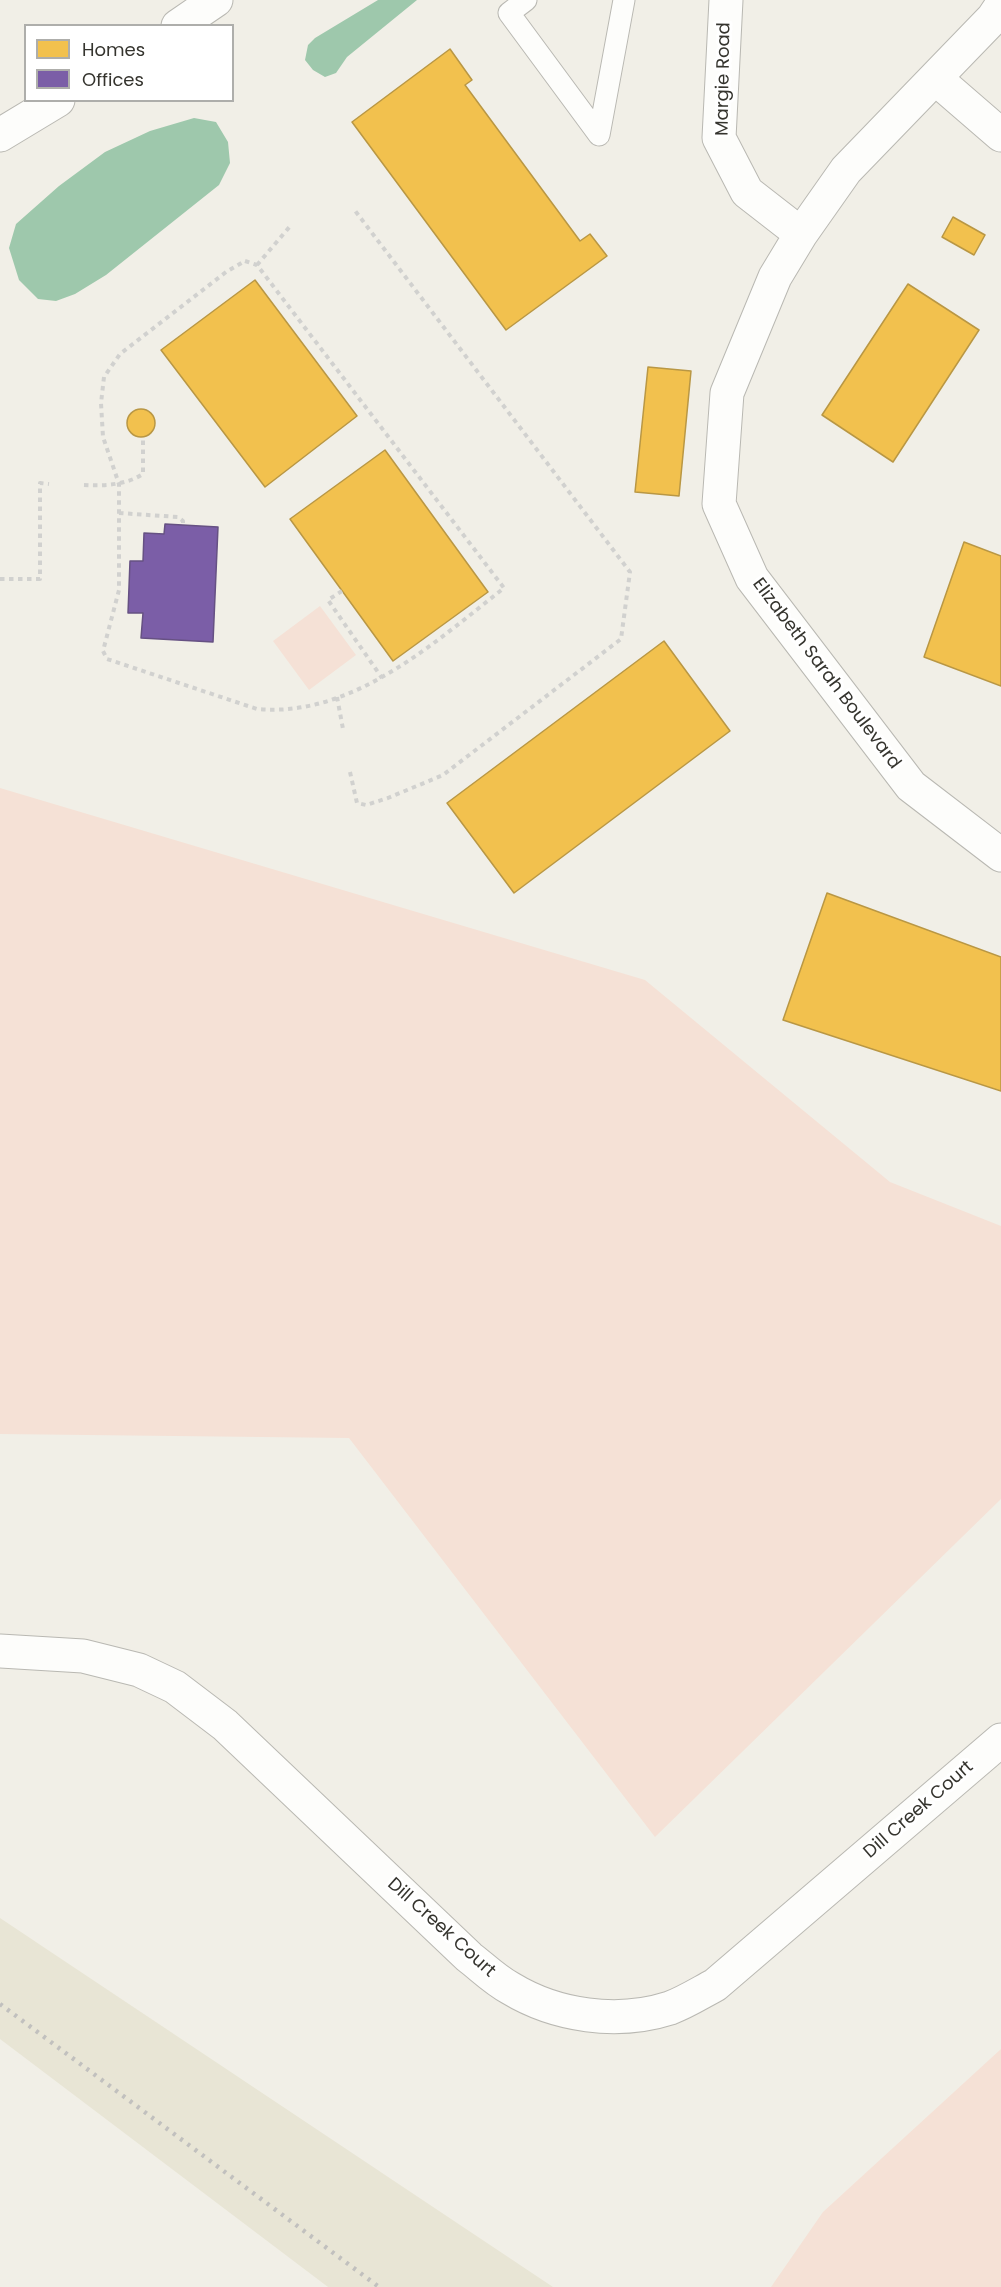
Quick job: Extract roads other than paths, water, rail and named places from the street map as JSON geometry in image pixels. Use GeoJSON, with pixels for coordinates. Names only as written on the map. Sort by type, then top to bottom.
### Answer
{"type":"FeatureCollection","features":[{"type":"Feature","properties":{"kind":"street"},"geometry":{"type":"LineString","coordinates":[[181,24],[216,0]]}},
{"type":"Feature","properties":{"kind":"street","name":"Margie Road"},"geometry":{"type":"LineString","coordinates":[[726,0],[718,138],[747,192],[801,234]]}},
{"type":"Feature","properties":{"kind":"street","name":"Elizabeth Sarah Boulevard"},"geometry":{"type":"LineString","coordinates":[[1001,6],[993,18],[846,170],[801,234],[775,277],[727,393],[719,504],[752,578],[911,786],[1001,855]]}},
{"type":"Feature","properties":{"kind":"street"},"geometry":{"type":"LineString","coordinates":[[935,78],[1001,135]]}},
{"type":"Feature","properties":{"kind":"street"},"geometry":{"type":"LineString","coordinates":[[0,135],[55,102]]}},
{"type":"Feature","properties":{"kind":"street","name":"Dill Creek Court"},"geometry":{"type":"LineString","coordinates":[[0,1651],[83,1656],[139,1670],[175,1688],[225,1725],[469,1957],[510,1988],[551,2007],[596,2016],[645,2014],[669,2008],[715,1985],[1001,1740]]}},
{"type":"Feature","properties":{"kind":"lane"},"geometry":{"type":"LineString","coordinates":[[526,0],[509,13],[599,135],[624,0]]}},
{"type":"Feature","properties":{"kind":"railway"},"geometry":{"type":"LineString","coordinates":[[0,2004],[379,2287]]}}]}
